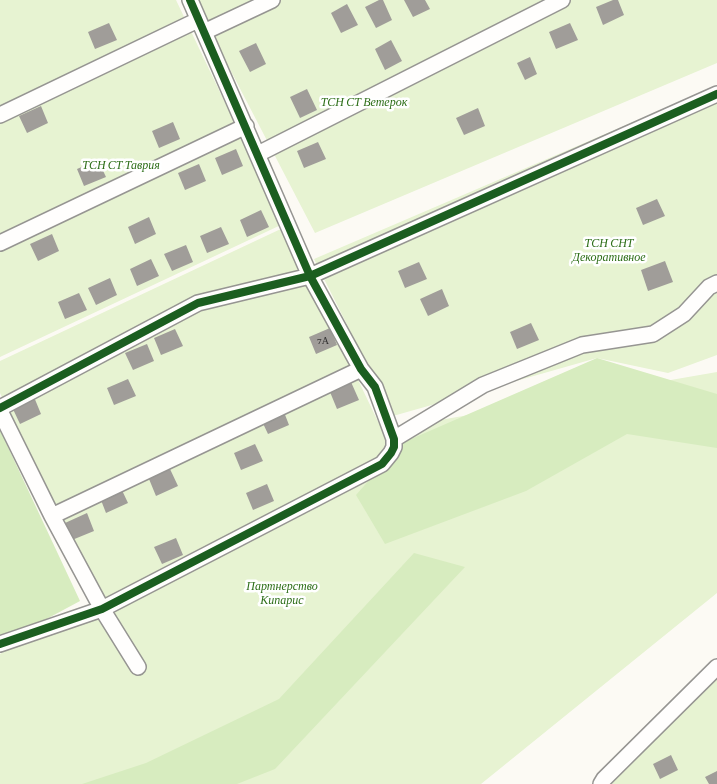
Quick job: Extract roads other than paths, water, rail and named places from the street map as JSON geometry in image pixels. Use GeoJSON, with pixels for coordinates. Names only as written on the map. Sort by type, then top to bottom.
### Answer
{"type":"FeatureCollection","features":[{"type":"Feature","properties":{"kind":"street"},"geometry":{"type":"LineString","coordinates":[[0,644],[102,609],[382,464],[392,453],[394,439],[376,387],[361,369],[310,276],[190,0]]}},
{"type":"Feature","properties":{"kind":"street"},"geometry":{"type":"LineString","coordinates":[[0,115],[201,26],[272,0]]}},
{"type":"Feature","properties":{"kind":"street"},"geometry":{"type":"LineString","coordinates":[[258,154],[562,0]]}},
{"type":"Feature","properties":{"kind":"street"},"geometry":{"type":"LineString","coordinates":[[138,667],[102,609],[52,516],[0,410],[198,303],[310,276],[717,94]]}},
{"type":"Feature","properties":{"kind":"street"},"geometry":{"type":"LineString","coordinates":[[0,243],[246,126]]}},
{"type":"Feature","properties":{"kind":"street"},"geometry":{"type":"LineString","coordinates":[[394,439],[492,381],[582,345],[653,334],[684,314],[709,287],[717,283]]}},
{"type":"Feature","properties":{"kind":"street"},"geometry":{"type":"LineString","coordinates":[[52,516],[361,369]]}},
{"type":"Feature","properties":{"kind":"street"},"geometry":{"type":"LineString","coordinates":[[601,784],[717,667]]}},
{"type":"Feature","properties":{"kind":"park label","name":"ТСН СТ Ветерок"},"geometry":{"type":"Point","coordinates":[364,102]}},
{"type":"Feature","properties":{"kind":"park label","name":"ТСН СТ Таврия"},"geometry":{"type":"Point","coordinates":[121,165]}},
{"type":"Feature","properties":{"kind":"park label","name":"ТСН СНТ Декоративное"},"geometry":{"type":"Point","coordinates":[609,250]}},
{"type":"Feature","properties":{"kind":"park label","name":"Партнерство Кипарис"},"geometry":{"type":"Point","coordinates":[282,593]}}]}
